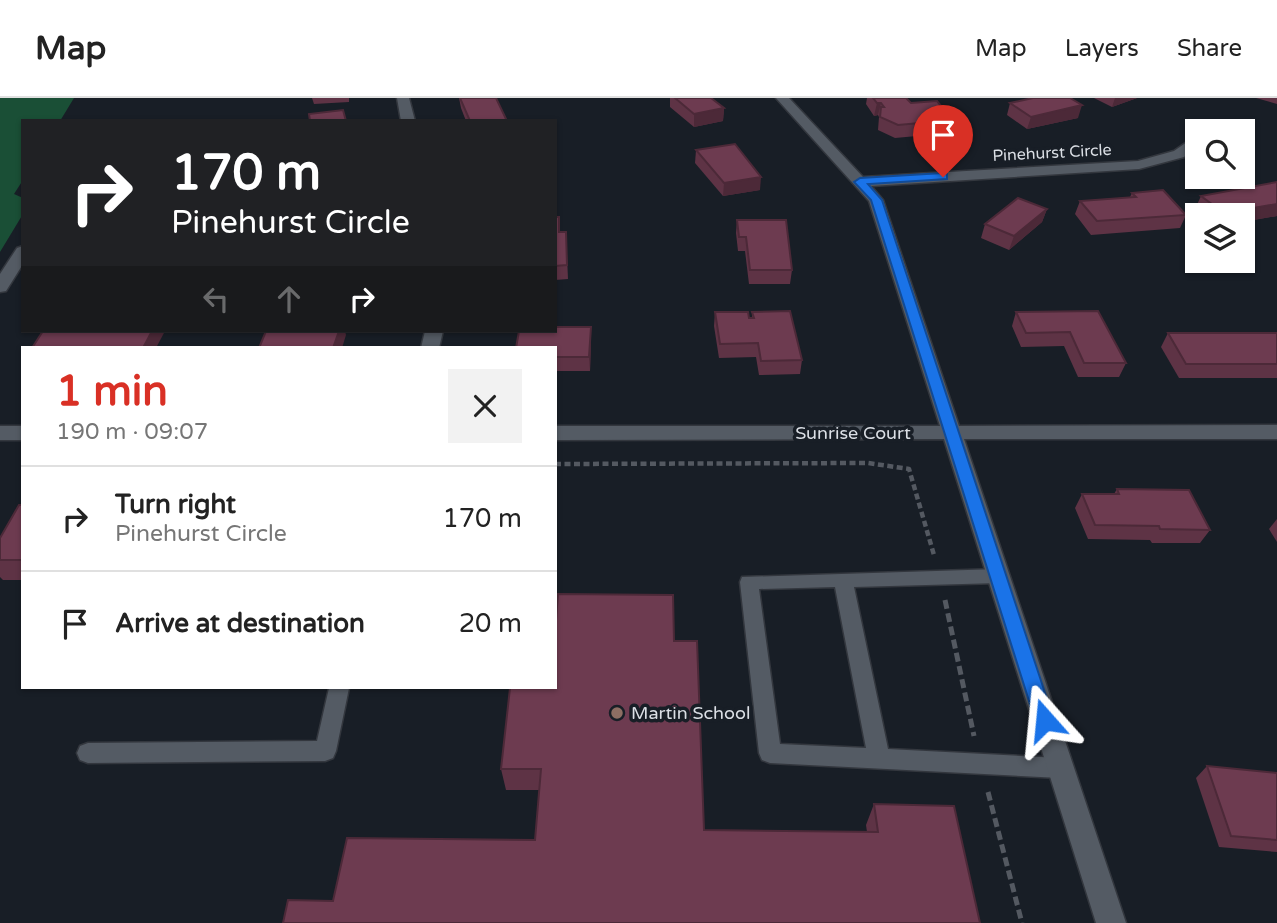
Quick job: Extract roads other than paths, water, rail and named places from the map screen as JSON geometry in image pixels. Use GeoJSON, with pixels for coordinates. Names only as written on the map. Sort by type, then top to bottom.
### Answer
{"type":"FeatureCollection","features":[{"type":"Feature","properties":{"kind":"street"},"geometry":{"type":"LineString","coordinates":[[403,98],[402,106],[407,119]]}},
{"type":"Feature","properties":{"kind":"street"},"geometry":{"type":"LineString","coordinates":[[782,98],[876,200],[1111,923]]}},
{"type":"Feature","properties":{"kind":"street","name":"Pinehurst Circle"},"geometry":{"type":"LineString","coordinates":[[860,182],[1139,165],[1179,154],[1185,149]]}},
{"type":"Feature","properties":{"kind":"street"},"geometry":{"type":"LineString","coordinates":[[0,287],[21,254]]}},
{"type":"Feature","properties":{"kind":"street","name":"Sunrise Court"},"geometry":{"type":"LineString","coordinates":[[557,433],[1277,432]]}},
{"type":"Feature","properties":{"kind":"street"},"geometry":{"type":"LineString","coordinates":[[0,433],[21,433]]}},
{"type":"Feature","properties":{"kind":"lane"},"geometry":{"type":"LineString","coordinates":[[999,576],[750,582],[770,753],[1060,768]]}},
{"type":"Feature","properties":{"kind":"lane"},"geometry":{"type":"LineString","coordinates":[[843,579],[879,758]]}},
{"type":"Feature","properties":{"kind":"lane"},"geometry":{"type":"LineString","coordinates":[[88,753],[325,751],[339,689]]}},
{"type":"Feature","properties":{"kind":"place","name":"Martin School"},"geometry":{"type":"Point","coordinates":[617,713]}}]}
